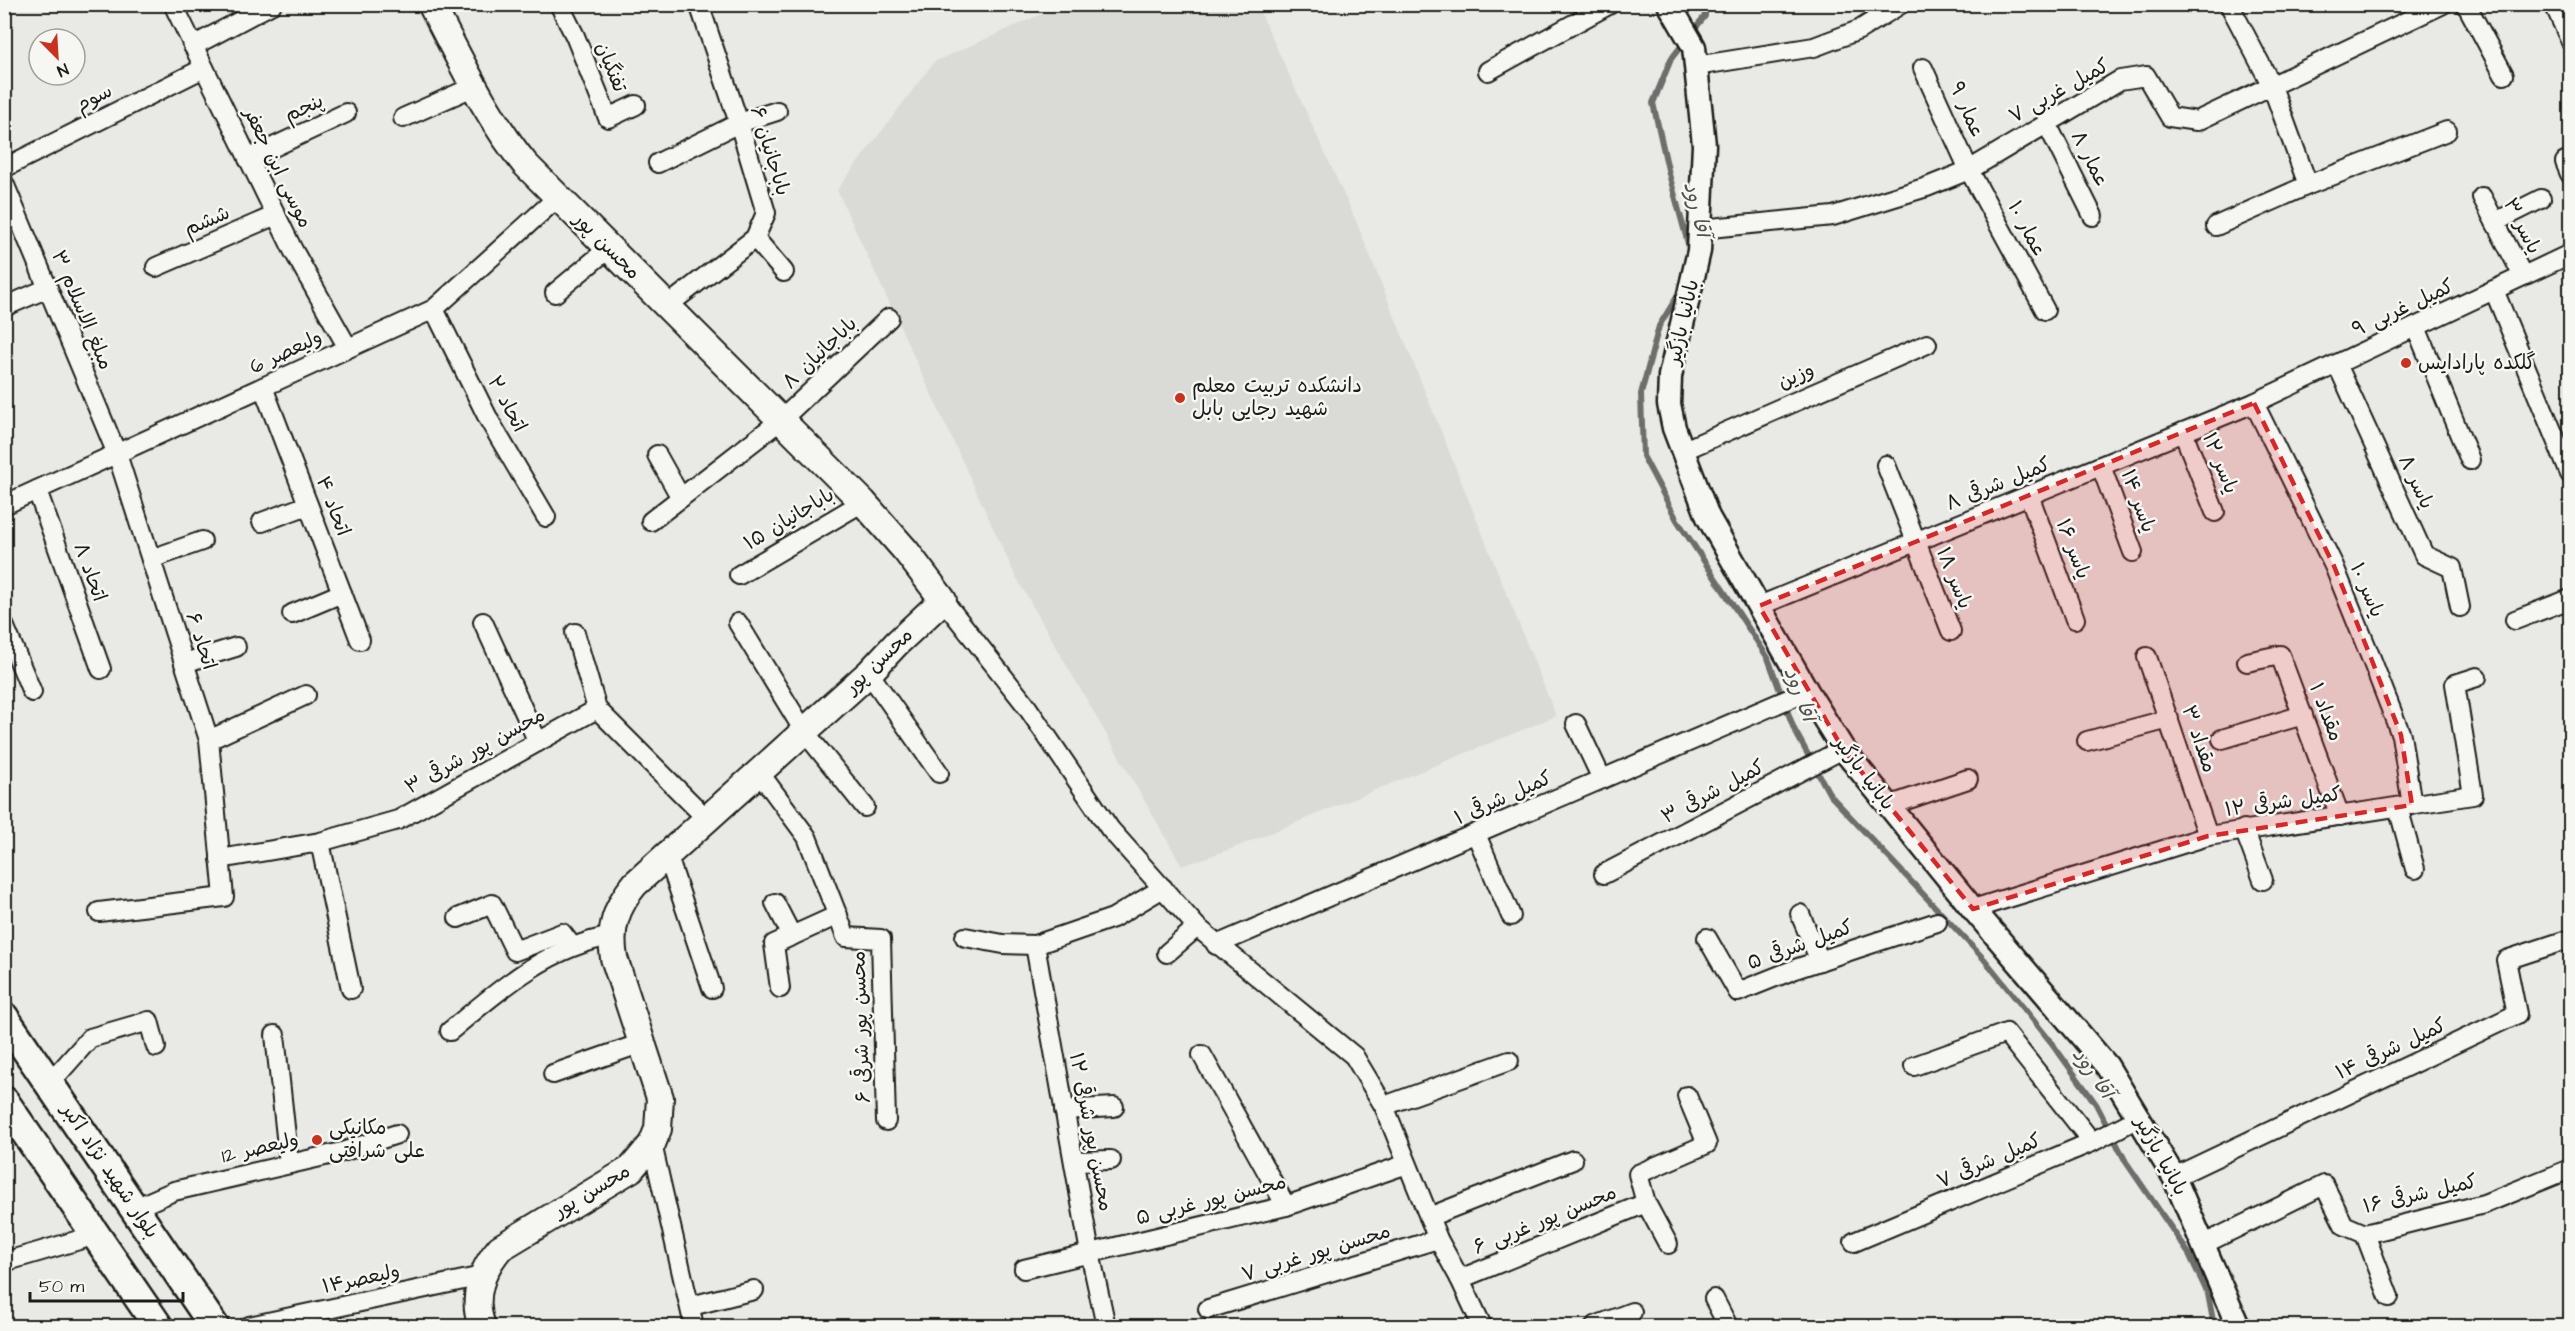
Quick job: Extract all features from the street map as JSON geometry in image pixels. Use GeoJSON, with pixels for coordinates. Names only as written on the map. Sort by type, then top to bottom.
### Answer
{"type":"FeatureCollection","features":[{"type":"Feature","properties":{"kind":"main road","name":"محسن پور"},"geometry":{"type":"LineString","coordinates":[[431,4],[475,87],[514,149],[558,197],[863,502],[906,551],[943,600],[869,673],[667,854],[624,896],[617,910],[612,936],[614,958],[660,1098],[661,1114],[652,1144],[631,1169],[500,1248],[490,1260],[482,1276],[477,1305],[482,1326]]}},
{"type":"Feature","properties":{"kind":"main road","name":"بلوار شهید نژاد اکبر"},"geometry":{"type":"LineString","coordinates":[[4,1017],[214,1326]]}},
{"type":"Feature","properties":{"kind":"main road"},"geometry":{"type":"LineString","coordinates":[[4,1101],[158,1326]]}},
{"type":"Feature","properties":{"kind":"street","name":"موسی ابن جعفر"},"geometry":{"type":"LineString","coordinates":[[173,4],[276,215],[348,348]]}},
{"type":"Feature","properties":{"kind":"street"},"geometry":{"type":"LineString","coordinates":[[193,46],[272,4]]}},
{"type":"Feature","properties":{"kind":"street","name":"تفنگیان"},"geometry":{"type":"LineString","coordinates":[[559,4],[575,36],[608,118],[636,105]]}},
{"type":"Feature","properties":{"kind":"street","name":"باباجانیان ۶"},"geometry":{"type":"LineString","coordinates":[[699,4],[766,213],[755,238]]}},
{"type":"Feature","properties":{"kind":"street"},"geometry":{"type":"LineString","coordinates":[[1488,71],[1610,4]]}},
{"type":"Feature","properties":{"kind":"street"},"geometry":{"type":"LineString","coordinates":[[1669,4],[1695,56],[1814,47],[1859,30],[1901,4]]}},
{"type":"Feature","properties":{"kind":"street"},"geometry":{"type":"LineString","coordinates":[[2229,4],[2272,86],[2308,185]]}},
{"type":"Feature","properties":{"kind":"street","name":"کمیل غربی ۷"},"geometry":{"type":"LineString","coordinates":[[1700,229],[1833,216],[1927,188],[1969,170],[2046,122],[2120,80],[2146,76],[2170,117],[2196,121],[2443,4]]}},
{"type":"Feature","properties":{"kind":"street"},"geometry":{"type":"LineString","coordinates":[[2466,4],[2504,75]]}},
{"type":"Feature","properties":{"kind":"street"},"geometry":{"type":"LineString","coordinates":[[2554,4],[2571,40]]}},
{"type":"Feature","properties":{"kind":"street","name":"بابانیا بازگیر"},"geometry":{"type":"LineString","coordinates":[[1695,56],[1704,144],[1699,251],[1670,376],[1669,404],[1674,428],[1708,517],[1807,691],[1843,749],[1973,909],[2107,1066],[2131,1122],[2175,1177],[2238,1326]]}},
{"type":"Feature","properties":{"kind":"street","name":"سوم"},"geometry":{"type":"LineString","coordinates":[[4,168],[204,68]]}},
{"type":"Feature","properties":{"kind":"street","name":"عمار ۹"},"geometry":{"type":"LineString","coordinates":[[1923,68],[1969,170]]}},
{"type":"Feature","properties":{"kind":"street"},"geometry":{"type":"LineString","coordinates":[[403,118],[475,87]]}},
{"type":"Feature","properties":{"kind":"street"},"geometry":{"type":"LineString","coordinates":[[658,163],[739,123],[777,111]]}},
{"type":"Feature","properties":{"kind":"street","name":"پنجم"},"geometry":{"type":"LineString","coordinates":[[248,159],[346,113]]}},
{"type":"Feature","properties":{"kind":"street","name":"عمار ۸"},"geometry":{"type":"LineString","coordinates":[[2046,122],[2093,216]]}},
{"type":"Feature","properties":{"kind":"street"},"geometry":{"type":"LineString","coordinates":[[2216,226],[2308,185],[2447,131]]}},
{"type":"Feature","properties":{"kind":"street","name":"عمار ۱۰"},"geometry":{"type":"LineString","coordinates":[[1969,170],[2045,310]]}},
{"type":"Feature","properties":{"kind":"street","name":"مبلغ الاسلام ۳"},"geometry":{"type":"LineString","coordinates":[[4,183],[117,454]]}},
{"type":"Feature","properties":{"kind":"street","name":"ولیعصر 6"},"geometry":{"type":"LineString","coordinates":[[4,505],[434,309],[558,197]]}},
{"type":"Feature","properties":{"kind":"street","name":"یاسر ۳"},"geometry":{"type":"LineString","coordinates":[[2482,197],[2523,276]]}},
{"type":"Feature","properties":{"kind":"street"},"geometry":{"type":"LineString","coordinates":[[2495,222],[2541,199]]}},
{"type":"Feature","properties":{"kind":"street","name":"ششم"},"geometry":{"type":"LineString","coordinates":[[156,267],[276,215]]}},
{"type":"Feature","properties":{"kind":"street"},"geometry":{"type":"LineString","coordinates":[[667,306],[755,238],[784,272]]}},
{"type":"Feature","properties":{"kind":"street"},"geometry":{"type":"LineString","coordinates":[[555,293],[609,248]]}},
{"type":"Feature","properties":{"kind":"street","name":"کمیل غربی ۹"},"geometry":{"type":"LineString","coordinates":[[2254,403],[2570,254]]}},
{"type":"Feature","properties":{"kind":"street"},"geometry":{"type":"LineString","coordinates":[[4,307],[48,288]]}},
{"type":"Feature","properties":{"kind":"street"},"geometry":{"type":"LineString","coordinates":[[2494,290],[2571,474]]}},
{"type":"Feature","properties":{"kind":"street","name":"اتحاد ۲"},"geometry":{"type":"LineString","coordinates":[[434,309],[489,420],[546,517]]}},
{"type":"Feature","properties":{"kind":"street","name":"باباجانیان ۸"},"geometry":{"type":"LineString","coordinates":[[651,521],[781,420],[889,318]]}},
{"type":"Feature","properties":{"kind":"street"},"geometry":{"type":"LineString","coordinates":[[2416,327],[2470,460]]}},
{"type":"Feature","properties":{"kind":"street","name":"وزین"},"geometry":{"type":"LineString","coordinates":[[1682,451],[1927,344]]}},
{"type":"Feature","properties":{"kind":"street","name":"یاسر ۸"},"geometry":{"type":"LineString","coordinates":[[2337,364],[2424,555],[2452,568],[2460,607]]}},
{"type":"Feature","properties":{"kind":"street","name":"اتحاد ۴"},"geometry":{"type":"LineString","coordinates":[[263,387],[360,640]]}},
{"type":"Feature","properties":{"kind":"street","name":"کمیل شرقی ۸"},"geometry":{"type":"LineString","coordinates":[[1759,606],[2254,403]]}},
{"type":"Feature","properties":{"kind":"street","name":"یاسر ۱۰"},"geometry":{"type":"LineString","coordinates":[[2254,403],[2334,566],[2401,735],[2405,806],[2415,869]]}},
{"type":"Feature","properties":{"kind":"street","name":"یاسر ۱۲"},"geometry":{"type":"LineString","coordinates":[[2183,432],[2215,512]]}},
{"type":"Feature","properties":{"kind":"street","name":"اتحاد ۶"},"geometry":{"type":"LineString","coordinates":[[99,912],[224,897],[209,740],[117,454]]}},
{"type":"Feature","properties":{"kind":"street"},"geometry":{"type":"LineString","coordinates":[[657,455],[681,498]]}},
{"type":"Feature","properties":{"kind":"street","name":"یاسر ۱۸"},"geometry":{"type":"LineString","coordinates":[[1886,465],[1951,631]]}},
{"type":"Feature","properties":{"kind":"street","name":"یاسر ۱۴"},"geometry":{"type":"LineString","coordinates":[[2101,466],[2133,552]]}},
{"type":"Feature","properties":{"kind":"street","name":"اتحاد ۸"},"geometry":{"type":"LineString","coordinates":[[37,490],[101,669]]}},
{"type":"Feature","properties":{"kind":"street","name":"یاسر ۱۶"},"geometry":{"type":"LineString","coordinates":[[2029,495],[2076,619]]}},
{"type":"Feature","properties":{"kind":"street","name":"باباجانیان ۱۵"},"geometry":{"type":"LineString","coordinates":[[739,575],[863,502]]}},
{"type":"Feature","properties":{"kind":"street"},"geometry":{"type":"LineString","coordinates":[[262,522],[308,505]]}},
{"type":"Feature","properties":{"kind":"street"},"geometry":{"type":"LineString","coordinates":[[151,559],[202,541]]}},
{"type":"Feature","properties":{"kind":"street"},"geometry":{"type":"LineString","coordinates":[[292,614],[342,593]]}},
{"type":"Feature","properties":{"kind":"street"},"geometry":{"type":"LineString","coordinates":[[2515,621],[2571,599]]}},
{"type":"Feature","properties":{"kind":"street"},"geometry":{"type":"LineString","coordinates":[[943,600],[1025,704],[1110,829],[1197,927],[1216,945],[1354,1056],[1384,1106],[1438,1239],[1482,1326]]}},
{"type":"Feature","properties":{"kind":"street"},"geometry":{"type":"LineString","coordinates":[[483,622],[538,742]]}},
{"type":"Feature","properties":{"kind":"street"},"geometry":{"type":"LineString","coordinates":[[738,623],[804,731],[865,807]]}},
{"type":"Feature","properties":{"kind":"street"},"geometry":{"type":"LineString","coordinates":[[4,625],[32,692]]}},
{"type":"Feature","properties":{"kind":"street"},"geometry":{"type":"LineString","coordinates":[[575,633],[597,709],[706,819]]}},
{"type":"Feature","properties":{"kind":"street"},"geometry":{"type":"LineString","coordinates":[[184,663],[236,647]]}},
{"type":"Feature","properties":{"kind":"street","name":"مقداد ۱"},"geometry":{"type":"LineString","coordinates":[[2247,662],[2280,655],[2340,816]]}},
{"type":"Feature","properties":{"kind":"street","name":"مقداد ۳"},"geometry":{"type":"LineString","coordinates":[[2147,657],[2208,836]]}},
{"type":"Feature","properties":{"kind":"street"},"geometry":{"type":"LineString","coordinates":[[869,673],[939,773]]}},
{"type":"Feature","properties":{"kind":"street","name":"کمیل شرقی ۱۲"},"geometry":{"type":"LineString","coordinates":[[1973,909],[2208,836],[2473,795],[2455,684],[2477,677]]}},
{"type":"Feature","properties":{"kind":"street","name":"کمیل شرقی ۱"},"geometry":{"type":"LineString","coordinates":[[1216,945],[1807,691]]}},
{"type":"Feature","properties":{"kind":"street"},"geometry":{"type":"LineString","coordinates":[[209,740],[306,695]]}},
{"type":"Feature","properties":{"kind":"street","name":"محسن پور شرقی ۳"},"geometry":{"type":"LineString","coordinates":[[220,859],[320,842],[398,820],[597,709]]}},
{"type":"Feature","properties":{"kind":"street"},"geometry":{"type":"LineString","coordinates":[[2222,739],[2303,715]]}},
{"type":"Feature","properties":{"kind":"street"},"geometry":{"type":"LineString","coordinates":[[2087,741],[2169,719]]}},
{"type":"Feature","properties":{"kind":"street"},"geometry":{"type":"LineString","coordinates":[[1576,724],[1602,779]]}},
{"type":"Feature","properties":{"kind":"street","name":"کمیل شرقی ۳"},"geometry":{"type":"LineString","coordinates":[[1604,874],[1843,749]]}},
{"type":"Feature","properties":{"kind":"street","name":"محسن پور شرقی ۶"},"geometry":{"type":"LineString","coordinates":[[759,772],[807,837],[846,937],[881,939],[886,1121]]}},
{"type":"Feature","properties":{"kind":"street"},"geometry":{"type":"LineString","coordinates":[[1888,806],[1968,779]]}},
{"type":"Feature","properties":{"kind":"street"},"geometry":{"type":"LineString","coordinates":[[2244,829],[2263,880]]}},
{"type":"Feature","properties":{"kind":"street"},"geometry":{"type":"LineString","coordinates":[[1476,834],[1511,916]]}},
{"type":"Feature","properties":{"kind":"street"},"geometry":{"type":"LineString","coordinates":[[320,842],[351,989]]}},
{"type":"Feature","properties":{"kind":"street"},"geometry":{"type":"LineString","coordinates":[[667,854],[712,988]]}},
{"type":"Feature","properties":{"kind":"street"},"geometry":{"type":"LineString","coordinates":[[965,936],[1003,944],[1035,945],[1113,918],[1163,888]]}},
{"type":"Feature","properties":{"kind":"street"},"geometry":{"type":"LineString","coordinates":[[775,903],[792,936]]}},
{"type":"Feature","properties":{"kind":"street"},"geometry":{"type":"LineString","coordinates":[[458,918],[492,904],[515,951],[562,933],[572,946]]}},
{"type":"Feature","properties":{"kind":"street"},"geometry":{"type":"LineString","coordinates":[[1800,914],[1820,961]]}},
{"type":"Feature","properties":{"kind":"street"},"geometry":{"type":"LineString","coordinates":[[780,988],[774,944],[838,915]]}},
{"type":"Feature","properties":{"kind":"street","name":"کمیل شرقی ۵"},"geometry":{"type":"LineString","coordinates":[[1707,938],[1738,992],[1820,961],[1937,922]]}},
{"type":"Feature","properties":{"kind":"street"},"geometry":{"type":"LineString","coordinates":[[1167,953],[1197,927]]}},
{"type":"Feature","properties":{"kind":"street"},"geometry":{"type":"LineString","coordinates":[[450,1030],[517,976],[572,946],[612,936]]}},
{"type":"Feature","properties":{"kind":"street","name":"کمیل شرقی ۱۴"},"geometry":{"type":"LineString","coordinates":[[2175,1177],[2517,1014],[2506,960],[2571,939]]}},
{"type":"Feature","properties":{"kind":"street","name":"محسن پور شرقی ۱۲"},"geometry":{"type":"LineString","coordinates":[[1035,945],[1090,1253],[1106,1326]]}},
{"type":"Feature","properties":{"kind":"street"},"geometry":{"type":"LineString","coordinates":[[50,1083],[90,1038],[149,1021],[156,1047]]}},
{"type":"Feature","properties":{"kind":"street"},"geometry":{"type":"LineString","coordinates":[[1914,1066],[2006,1033],[2098,1139]]}},
{"type":"Feature","properties":{"kind":"street"},"geometry":{"type":"LineString","coordinates":[[275,1035],[289,1164]]}},
{"type":"Feature","properties":{"kind":"street"},"geometry":{"type":"LineString","coordinates":[[553,1074],[642,1043]]}},
{"type":"Feature","properties":{"kind":"street"},"geometry":{"type":"LineString","coordinates":[[1202,1055],[1286,1206]]}},
{"type":"Feature","properties":{"kind":"street"},"geometry":{"type":"LineString","coordinates":[[1384,1106],[1509,1061]]}},
{"type":"Feature","properties":{"kind":"street"},"geometry":{"type":"LineString","coordinates":[[1668,1244],[1646,1203],[1638,1174],[1707,1144],[1687,1096]]}},
{"type":"Feature","properties":{"kind":"street"},"geometry":{"type":"LineString","coordinates":[[1065,1110],[1114,1107]]}},
{"type":"Feature","properties":{"kind":"street","name":"کمیل شرقی ۷"},"geometry":{"type":"LineString","coordinates":[[1854,1242],[2098,1139],[2131,1122]]}},
{"type":"Feature","properties":{"kind":"street","name":"ولیعصر 12"},"geometry":{"type":"LineString","coordinates":[[135,1208],[174,1191],[342,1152],[397,1134]]}},
{"type":"Feature","properties":{"kind":"street"},"geometry":{"type":"LineString","coordinates":[[652,1144],[694,1326]]}},
{"type":"Feature","properties":{"kind":"street"},"geometry":{"type":"LineString","coordinates":[[1075,1161],[1111,1160]]}},
{"type":"Feature","properties":{"kind":"street"},"geometry":{"type":"LineString","coordinates":[[1429,1217],[1573,1160]]}},
{"type":"Feature","properties":{"kind":"street","name":"محسن پور غربی ۵"},"geometry":{"type":"LineString","coordinates":[[1024,1269],[1286,1206],[1407,1164]]}},
{"type":"Feature","properties":{"kind":"street","name":"کمیل شرقی ۱۶"},"geometry":{"type":"LineString","coordinates":[[2204,1244],[2324,1185],[2344,1225],[2365,1234],[2484,1204],[2571,1168]]}},
{"type":"Feature","properties":{"kind":"street","name":"محسن پور غربی ۶"},"geometry":{"type":"LineString","coordinates":[[1460,1279],[1646,1203]]}},
{"type":"Feature","properties":{"kind":"street"},"geometry":{"type":"LineString","coordinates":[[2365,1234],[2389,1297]]}},
{"type":"Feature","properties":{"kind":"street"},"geometry":{"type":"LineString","coordinates":[[4,1262],[96,1235]]}},
{"type":"Feature","properties":{"kind":"street","name":"محسن پور غربی ۷"},"geometry":{"type":"LineString","coordinates":[[1208,1310],[1438,1239]]}},
{"type":"Feature","properties":{"kind":"street","name":"ولیعصر۱۴"},"geometry":{"type":"LineString","coordinates":[[249,1326],[482,1276]]}},
{"type":"Feature","properties":{"kind":"street"},"geometry":{"type":"LineString","coordinates":[[691,1306],[754,1290]]}},
{"type":"Feature","properties":{"kind":"street"},"geometry":{"type":"LineString","coordinates":[[1714,1299],[1728,1326]]}},
{"type":"Feature","properties":{"kind":"street"},"geometry":{"type":"LineString","coordinates":[[1594,1326],[1632,1312]]}},
{"type":"Feature","properties":{"kind":"highlighted area"},"geometry":{"type":"Polygon","coordinates":[[[2254,403],[2334,566],[2371,658],[2401,735],[2412,805],[2208,836],[1973,909],[1843,749],[1759,606],[2254,403]]]}},
{"type":"Feature","properties":{"kind":"shaded area","name":"دانشکده تربیت معلم شهید رجایی بابل"},"geometry":{"type":"Polygon","coordinates":[[[1062,5],[1257,5],[1356,221],[1556,716],[1236,847],[1182,866],[1015,575],[837,190],[934,62],[1062,5]]]}},
{"type":"Feature","properties":{"kind":"waterway","name":"آقا رود"},"geometry":{"type":"LineString","coordinates":[[1692,32],[1705,16],[1705,4]]}},
{"type":"Feature","properties":{"kind":"waterway","name":"آقا رود"},"geometry":{"type":"LineString","coordinates":[[1686,40],[1671,59],[1653,103],[1690,251]]}},
{"type":"Feature","properties":{"kind":"waterway","name":"آقا رود"},"geometry":{"type":"LineString","coordinates":[[1680,292],[1659,326],[1641,394],[1643,456],[1677,520],[1768,658],[1794,729],[1830,795],[1984,959],[2051,1042],[2096,1104],[2126,1162],[2189,1254],[2208,1294],[2214,1326]]}},
{"type":"Feature","properties":{"kind":"place","name":"گلکده پارادایس"},"geometry":{"type":"Point","coordinates":[2406,363]}},
{"type":"Feature","properties":{"kind":"place","name":"دانشکده تربیت معلم شهید رجایی بابل"},"geometry":{"type":"Point","coordinates":[1180,398]}},
{"type":"Feature","properties":{"kind":"place","name":"مکانیکی علی شرافتی"},"geometry":{"type":"Point","coordinates":[317,1140]}}]}
